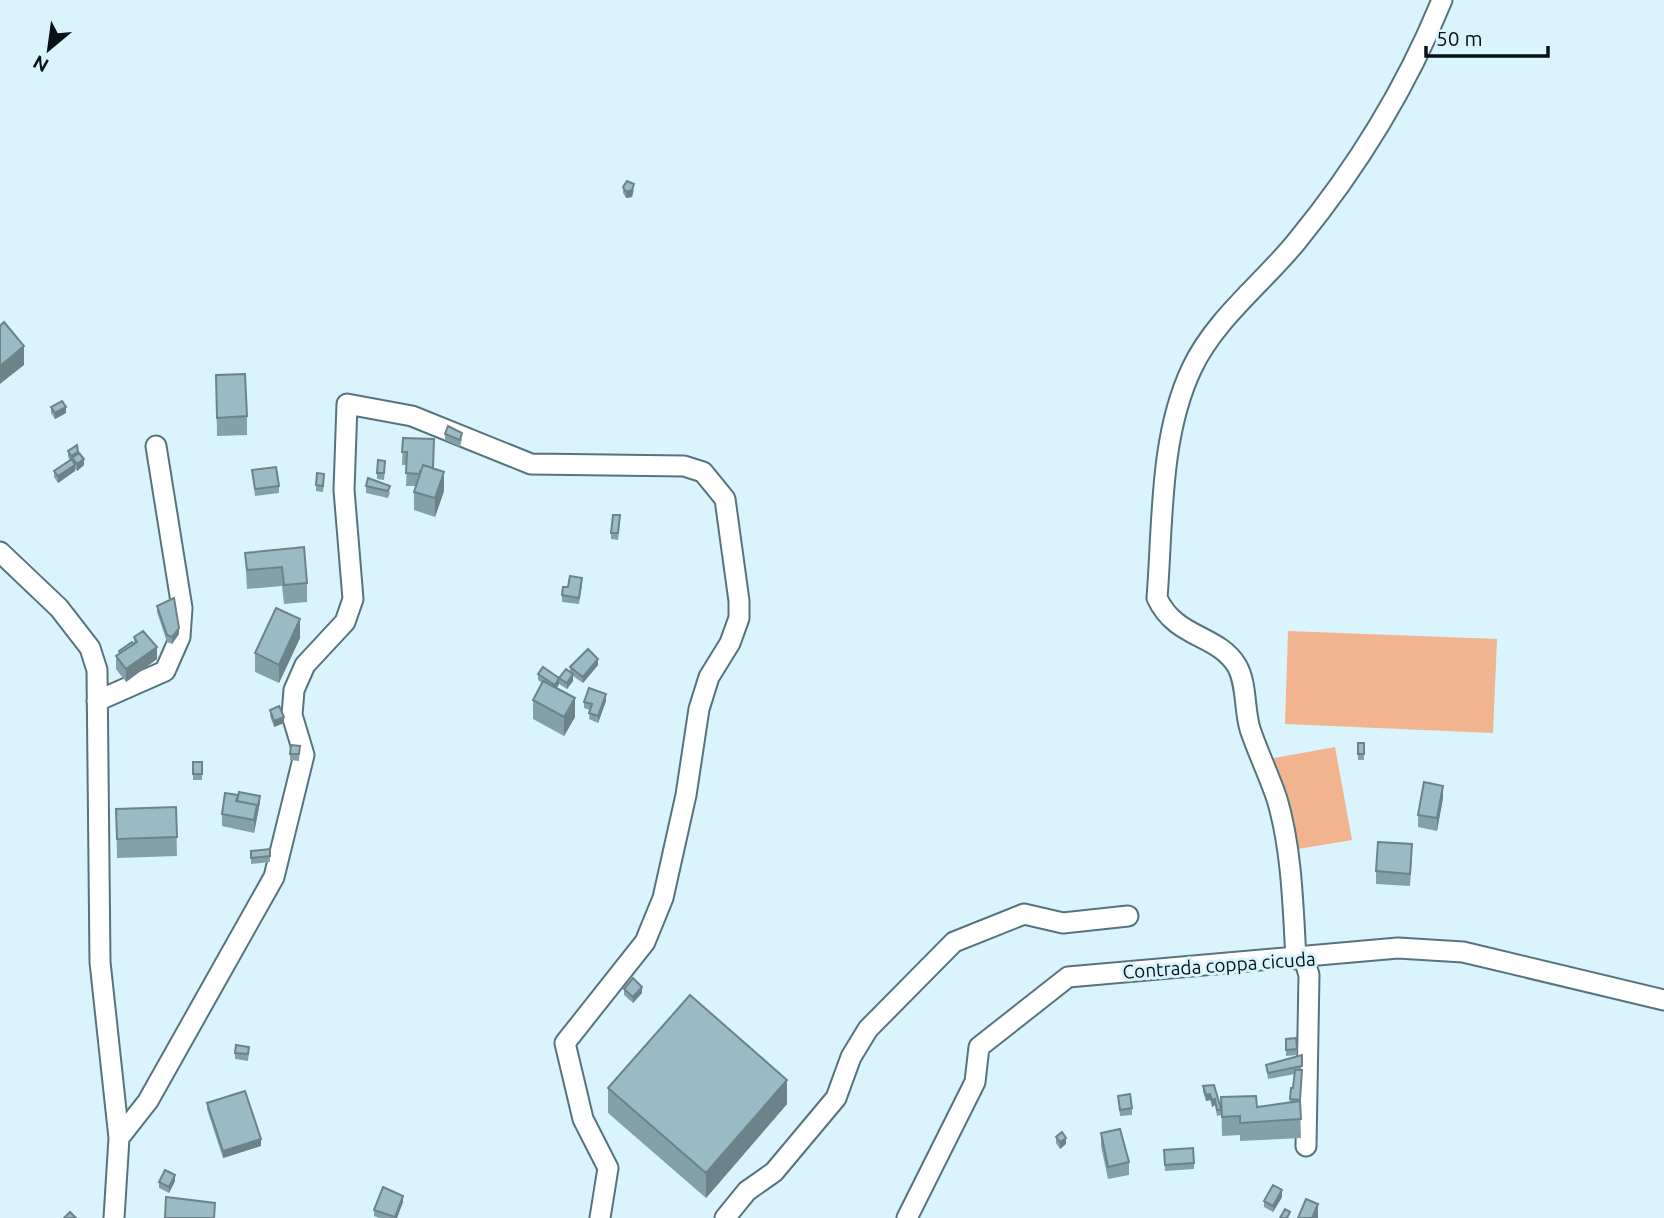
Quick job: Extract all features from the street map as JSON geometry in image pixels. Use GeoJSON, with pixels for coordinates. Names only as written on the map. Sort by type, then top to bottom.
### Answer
{"type":"FeatureCollection","features":[{"type":"Feature","properties":{"kind":"street"},"geometry":{"type":"LineString","coordinates":[[1306,1146],[1309,975],[1300,959],[1278,802],[1250,727],[1238,668],[1220,649],[1176,625],[1164,613],[1157,598],[1171,437],[1192,367],[1212,336],[1334,196],[1410,71],[1442,0]]}},
{"type":"Feature","properties":{"kind":"street"},"geometry":{"type":"LineString","coordinates":[[119,1138],[148,1101],[258,910],[274,877],[291,818],[304,755],[292,715],[294,690],[305,665],[345,622],[353,599],[344,490],[347,404],[412,416],[531,464],[684,466],[703,472],[725,499],[739,618],[730,643],[709,677],[699,709],[686,794],[663,898],[645,942],[565,1043],[583,1119],[608,1168],[600,1218]]}},
{"type":"Feature","properties":{"kind":"street"},"geometry":{"type":"LineString","coordinates":[[97,701],[165,671],[180,637],[182,608],[156,446]]}},
{"type":"Feature","properties":{"kind":"street"},"geometry":{"type":"LineString","coordinates":[[0,552],[42,590],[90,648],[97,670],[100,961],[119,1138],[114,1218]]}},
{"type":"Feature","properties":{"kind":"street"},"geometry":{"type":"LineString","coordinates":[[725,1218],[747,1191],[774,1172],[836,1098],[851,1057],[868,1029],[954,942],[1024,914],[1063,923],[1128,916]]}},
{"type":"Feature","properties":{"kind":"street","name":"Contrada coppa cicuda"},"geometry":{"type":"LineString","coordinates":[[907,1218],[975,1082],[979,1047],[1068,977],[1207,964],[1300,959],[1398,948],[1463,953],[1664,1000]]}},
{"type":"Feature","properties":{"kind":"shaded area"},"geometry":{"type":"Polygon","coordinates":[[[1288,631],[1497,639],[1493,733],[1285,724],[1288,631]]]}},
{"type":"Feature","properties":{"kind":"shaded area"},"geometry":{"type":"Polygon","coordinates":[[[1335,747],[1352,840],[1292,850],[1274,758],[1335,747]]]}},
{"type":"Feature","properties":{"kind":"building"},"geometry":{"type":"Polygon","coordinates":[[[627,181],[634,184],[632,190],[626,192],[623,187],[627,181]]]}},
{"type":"Feature","properties":{"kind":"building"},"geometry":{"type":"Polygon","coordinates":[[[4,322],[24,346],[0,366],[0,326],[4,322]]]}},
{"type":"Feature","properties":{"kind":"building"},"geometry":{"type":"Polygon","coordinates":[[[245,374],[247,416],[217,418],[216,375],[245,374]]]}},
{"type":"Feature","properties":{"kind":"building"},"geometry":{"type":"Polygon","coordinates":[[[62,401],[66,407],[55,413],[51,407],[62,401]]]}},
{"type":"Feature","properties":{"kind":"building"},"geometry":{"type":"Polygon","coordinates":[[[448,426],[462,433],[460,440],[445,434],[448,426]]]}},
{"type":"Feature","properties":{"kind":"building"},"geometry":{"type":"Polygon","coordinates":[[[403,438],[434,439],[433,468],[423,465],[420,474],[406,473],[407,452],[402,452],[403,438]]]}},
{"type":"Feature","properties":{"kind":"building"},"geometry":{"type":"Polygon","coordinates":[[[77,445],[78,452],[71,456],[68,451],[77,445]]]}},
{"type":"Feature","properties":{"kind":"building"},"geometry":{"type":"Polygon","coordinates":[[[79,453],[84,459],[77,464],[72,458],[79,453]]]}},
{"type":"Feature","properties":{"kind":"building"},"geometry":{"type":"Polygon","coordinates":[[[72,459],[75,465],[58,476],[54,471],[72,459]]]}},
{"type":"Feature","properties":{"kind":"building"},"geometry":{"type":"Polygon","coordinates":[[[378,460],[385,461],[384,473],[377,473],[378,460]]]}},
{"type":"Feature","properties":{"kind":"building"},"geometry":{"type":"Polygon","coordinates":[[[423,465],[444,472],[435,498],[414,492],[423,465]]]}},
{"type":"Feature","properties":{"kind":"building"},"geometry":{"type":"Polygon","coordinates":[[[276,467],[279,486],[255,489],[252,470],[276,467]]]}},
{"type":"Feature","properties":{"kind":"building"},"geometry":{"type":"Polygon","coordinates":[[[317,473],[324,474],[323,486],[316,485],[317,473]]]}},
{"type":"Feature","properties":{"kind":"building"},"geometry":{"type":"Polygon","coordinates":[[[368,478],[390,486],[388,491],[366,486],[368,478]]]}},
{"type":"Feature","properties":{"kind":"building"},"geometry":{"type":"Polygon","coordinates":[[[613,515],[620,515],[618,533],[611,533],[613,515]]]}},
{"type":"Feature","properties":{"kind":"building"},"geometry":{"type":"Polygon","coordinates":[[[304,547],[307,583],[284,585],[282,567],[247,570],[245,553],[304,547]]]}},
{"type":"Feature","properties":{"kind":"building"},"geometry":{"type":"Polygon","coordinates":[[[570,576],[582,578],[579,598],[562,595],[563,587],[568,587],[570,576]]]}},
{"type":"Feature","properties":{"kind":"building"},"geometry":{"type":"Polygon","coordinates":[[[174,598],[179,628],[172,637],[167,635],[157,606],[174,598]]]}},
{"type":"Feature","properties":{"kind":"building"},"geometry":{"type":"Polygon","coordinates":[[[276,608],[300,619],[279,665],[255,653],[276,608]]]}},
{"type":"Feature","properties":{"kind":"building"},"geometry":{"type":"Polygon","coordinates":[[[143,631],[157,647],[126,669],[116,656],[137,642],[134,637],[143,631]]]}},
{"type":"Feature","properties":{"kind":"building"},"geometry":{"type":"Polygon","coordinates":[[[132,642],[134,644],[120,653],[119,651],[132,642]]]}},
{"type":"Feature","properties":{"kind":"building"},"geometry":{"type":"Polygon","coordinates":[[[588,649],[598,659],[583,677],[570,667],[588,649]]]}},
{"type":"Feature","properties":{"kind":"building"},"geometry":{"type":"Polygon","coordinates":[[[543,667],[559,678],[555,685],[538,674],[543,667]]]}},
{"type":"Feature","properties":{"kind":"building"},"geometry":{"type":"Polygon","coordinates":[[[566,669],[573,674],[567,683],[559,678],[566,669]]]}},
{"type":"Feature","properties":{"kind":"building"},"geometry":{"type":"Polygon","coordinates":[[[543,681],[575,698],[564,717],[533,700],[543,681]]]}},
{"type":"Feature","properties":{"kind":"building"},"geometry":{"type":"Polygon","coordinates":[[[589,688],[606,694],[598,716],[589,713],[592,704],[584,702],[589,688]]]}},
{"type":"Feature","properties":{"kind":"building"},"geometry":{"type":"Polygon","coordinates":[[[279,706],[284,717],[274,721],[270,710],[279,706]]]}},
{"type":"Feature","properties":{"kind":"building"},"geometry":{"type":"Polygon","coordinates":[[[1358,743],[1364,743],[1364,754],[1358,754],[1358,743]]]}},
{"type":"Feature","properties":{"kind":"building"},"geometry":{"type":"Polygon","coordinates":[[[291,745],[300,746],[299,754],[290,754],[291,745]]]}},
{"type":"Feature","properties":{"kind":"building"},"geometry":{"type":"Polygon","coordinates":[[[193,762],[202,762],[202,774],[193,774],[193,762]]]}},
{"type":"Feature","properties":{"kind":"building"},"geometry":{"type":"Polygon","coordinates":[[[1424,782],[1443,786],[1437,818],[1418,815],[1424,782]]]}},
{"type":"Feature","properties":{"kind":"building"},"geometry":{"type":"Polygon","coordinates":[[[239,792],[260,796],[257,811],[257,805],[237,801],[239,792]]]}},
{"type":"Feature","properties":{"kind":"building"},"geometry":{"type":"Polygon","coordinates":[[[225,793],[238,795],[236,801],[257,805],[254,820],[222,814],[225,793]]]}},
{"type":"Feature","properties":{"kind":"building"},"geometry":{"type":"Polygon","coordinates":[[[176,807],[177,837],[117,839],[116,809],[176,807]]]}},
{"type":"Feature","properties":{"kind":"building"},"geometry":{"type":"Polygon","coordinates":[[[1378,842],[1412,844],[1410,874],[1376,871],[1378,842]]]}},
{"type":"Feature","properties":{"kind":"building"},"geometry":{"type":"Polygon","coordinates":[[[270,849],[270,856],[251,858],[251,851],[270,849]]]}},
{"type":"Feature","properties":{"kind":"building"},"geometry":{"type":"Polygon","coordinates":[[[633,978],[642,987],[633,997],[624,989],[633,978]]]}},
{"type":"Feature","properties":{"kind":"building"},"geometry":{"type":"Polygon","coordinates":[[[690,995],[787,1080],[706,1173],[608,1088],[690,995]]]}},
{"type":"Feature","properties":{"kind":"building"},"geometry":{"type":"Polygon","coordinates":[[[1296,1038],[1297,1049],[1286,1050],[1286,1039],[1296,1038]]]}},
{"type":"Feature","properties":{"kind":"building"},"geometry":{"type":"Polygon","coordinates":[[[236,1045],[249,1047],[248,1054],[235,1053],[236,1045]]]}},
{"type":"Feature","properties":{"kind":"building"},"geometry":{"type":"Polygon","coordinates":[[[1302,1055],[1302,1066],[1268,1073],[1266,1065],[1302,1055]]]}},
{"type":"Feature","properties":{"kind":"building"},"geometry":{"type":"Polygon","coordinates":[[[1295,1070],[1302,1070],[1300,1100],[1290,1099],[1295,1070]]]}},
{"type":"Feature","properties":{"kind":"building"},"geometry":{"type":"Polygon","coordinates":[[[1214,1085],[1221,1109],[1217,1110],[1215,1099],[1212,1100],[1210,1094],[1206,1095],[1203,1086],[1214,1085]]]}},
{"type":"Feature","properties":{"kind":"building"},"geometry":{"type":"Polygon","coordinates":[[[245,1091],[261,1139],[223,1151],[207,1103],[245,1091]]]}},
{"type":"Feature","properties":{"kind":"building"},"geometry":{"type":"Polygon","coordinates":[[[1130,1094],[1132,1108],[1120,1110],[1118,1096],[1130,1094]]]}},
{"type":"Feature","properties":{"kind":"building"},"geometry":{"type":"Polygon","coordinates":[[[1256,1096],[1257,1107],[1300,1101],[1301,1119],[1240,1123],[1240,1116],[1222,1117],[1221,1097],[1256,1096]]]}},
{"type":"Feature","properties":{"kind":"building"},"geometry":{"type":"Polygon","coordinates":[[[1120,1129],[1129,1162],[1108,1167],[1101,1133],[1120,1129]]]}},
{"type":"Feature","properties":{"kind":"building"},"geometry":{"type":"Polygon","coordinates":[[[1062,1132],[1066,1138],[1060,1142],[1056,1137],[1062,1132]]]}},
{"type":"Feature","properties":{"kind":"building"},"geometry":{"type":"Polygon","coordinates":[[[1193,1148],[1194,1163],[1165,1165],[1164,1150],[1193,1148]]]}},
{"type":"Feature","properties":{"kind":"building"},"geometry":{"type":"Polygon","coordinates":[[[165,1170],[175,1175],[169,1187],[159,1182],[165,1170]]]}},
{"type":"Feature","properties":{"kind":"building"},"geometry":{"type":"Polygon","coordinates":[[[1273,1185],[1282,1190],[1273,1206],[1264,1201],[1273,1185]]]}},
{"type":"Feature","properties":{"kind":"building"},"geometry":{"type":"Polygon","coordinates":[[[383,1187],[403,1196],[395,1217],[374,1210],[383,1187]]]}},
{"type":"Feature","properties":{"kind":"building"},"geometry":{"type":"Polygon","coordinates":[[[166,1197],[215,1203],[214,1218],[165,1218],[166,1197]]]}},
{"type":"Feature","properties":{"kind":"building"},"geometry":{"type":"Polygon","coordinates":[[[1306,1199],[1318,1204],[1312,1218],[1298,1218],[1306,1199]]]}},
{"type":"Feature","properties":{"kind":"building"},"geometry":{"type":"Polygon","coordinates":[[[1285,1209],[1290,1212],[1287,1218],[1280,1218],[1285,1209]]]}},
{"type":"Feature","properties":{"kind":"building"},"geometry":{"type":"Polygon","coordinates":[[[70,1212],[76,1218],[64,1218],[70,1212]]]}}]}
